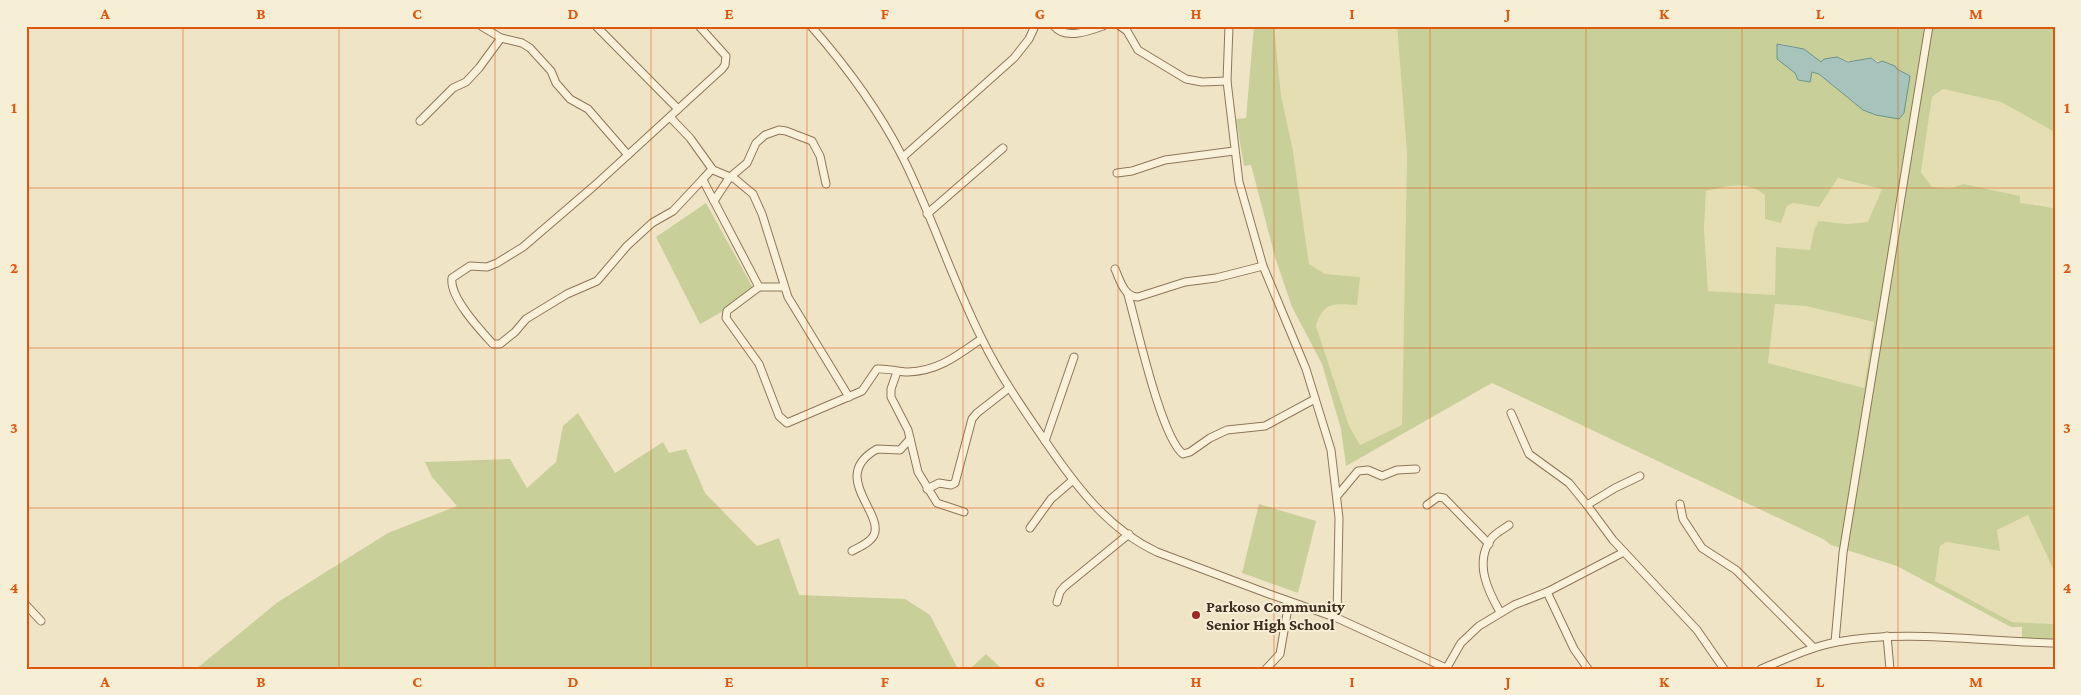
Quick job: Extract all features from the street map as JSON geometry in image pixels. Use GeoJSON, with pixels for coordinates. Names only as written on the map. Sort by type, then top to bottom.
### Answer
{"type":"FeatureCollection","features":[{"type":"Feature","properties":{"kind":"street"},"geometry":{"type":"LineString","coordinates":[[481,26],[501,38],[522,43],[530,48],[551,72],[556,83],[570,100],[588,109],[628,155]]}},
{"type":"Feature","properties":{"kind":"street"},"geometry":{"type":"LineString","coordinates":[[596,26],[678,109]]}},
{"type":"Feature","properties":{"kind":"street"},"geometry":{"type":"LineString","coordinates":[[699,26],[722,51],[726,61],[722,69],[628,155],[514,253],[487,267],[470,266],[452,278],[452,288],[460,302],[493,344],[500,344],[515,332],[526,318],[551,303],[594,283],[627,246],[652,223],[673,210],[712,169]]}},
{"type":"Feature","properties":{"kind":"street"},"geometry":{"type":"LineString","coordinates":[[811,26],[863,91],[903,157],[982,339],[1009,388],[1073,480],[1098,511],[1129,534],[1157,552],[1289,602],[1337,618],[1447,668],[1461,643],[1472,631],[1500,612],[1547,592],[1624,552]]}},
{"type":"Feature","properties":{"kind":"street"},"geometry":{"type":"LineString","coordinates":[[903,157],[1014,58],[1028,40],[1035,26]]}},
{"type":"Feature","properties":{"kind":"street"},"geometry":{"type":"LineString","coordinates":[[1054,26],[1062,32],[1081,33],[1103,26]]}},
{"type":"Feature","properties":{"kind":"street"},"geometry":{"type":"LineString","coordinates":[[1120,26],[1127,31],[1138,50],[1186,79],[1202,82],[1227,81]]}},
{"type":"Feature","properties":{"kind":"street"},"geometry":{"type":"LineString","coordinates":[[1229,26],[1227,81],[1234,151],[1242,192],[1263,266],[1306,370],[1330,443],[1340,518],[1337,618]]}},
{"type":"Feature","properties":{"kind":"street"},"geometry":{"type":"LineString","coordinates":[[1835,642],[1843,553],[1929,26]]}},
{"type":"Feature","properties":{"kind":"street"},"geometry":{"type":"LineString","coordinates":[[420,121],[453,88],[466,82],[501,38]]}},
{"type":"Feature","properties":{"kind":"street"},"geometry":{"type":"LineString","coordinates":[[670,116],[690,138],[712,169],[731,176],[749,189],[756,200],[784,287],[849,397]]}},
{"type":"Feature","properties":{"kind":"street"},"geometry":{"type":"LineString","coordinates":[[714,201],[731,176],[747,163],[760,138],[771,131],[786,130],[812,141],[817,148],[826,184]]}},
{"type":"Feature","properties":{"kind":"street"},"geometry":{"type":"LineString","coordinates":[[927,214],[1003,148]]}},
{"type":"Feature","properties":{"kind":"street"},"geometry":{"type":"LineString","coordinates":[[1117,173],[1132,171],[1166,160],[1234,151]]}},
{"type":"Feature","properties":{"kind":"street"},"geometry":{"type":"LineString","coordinates":[[704,179],[760,287]]}},
{"type":"Feature","properties":{"kind":"street"},"geometry":{"type":"LineString","coordinates":[[1128,295],[1138,297],[1185,282],[1216,278],[1263,266]]}},
{"type":"Feature","properties":{"kind":"street"},"geometry":{"type":"LineString","coordinates":[[1115,269],[1128,295],[1165,425],[1182,454],[1190,452],[1210,438],[1227,430],[1265,426],[1315,399]]}},
{"type":"Feature","properties":{"kind":"street"},"geometry":{"type":"LineString","coordinates":[[784,287],[760,287],[727,311],[726,318],[759,364],[783,421],[790,422],[862,392],[877,370],[897,372],[919,371],[939,367],[982,339]]}},
{"type":"Feature","properties":{"kind":"street"},"geometry":{"type":"LineString","coordinates":[[1045,441],[1074,357]]}},
{"type":"Feature","properties":{"kind":"street"},"geometry":{"type":"LineString","coordinates":[[897,372],[891,388],[891,397],[910,439],[914,461],[927,489],[937,503],[964,512]]}},
{"type":"Feature","properties":{"kind":"street"},"geometry":{"type":"LineString","coordinates":[[927,489],[939,483],[951,485],[955,483],[972,419],[977,412],[1009,388]]}},
{"type":"Feature","properties":{"kind":"street"},"geometry":{"type":"LineString","coordinates":[[1512,413],[1529,454],[1569,483],[1624,552],[1696,630],[1724,669]]}},
{"type":"Feature","properties":{"kind":"street"},"geometry":{"type":"LineString","coordinates":[[852,551],[871,539],[875,531],[875,525],[860,493],[858,478],[862,462],[877,449],[900,450],[910,439]]}},
{"type":"Feature","properties":{"kind":"street"},"geometry":{"type":"LineString","coordinates":[[1337,496],[1358,472],[1368,470],[1382,476],[1397,470],[1416,469]]}},
{"type":"Feature","properties":{"kind":"street"},"geometry":{"type":"LineString","coordinates":[[1587,506],[1615,488],[1640,476]]}},
{"type":"Feature","properties":{"kind":"street"},"geometry":{"type":"LineString","coordinates":[[1030,528],[1051,499],[1073,480]]}},
{"type":"Feature","properties":{"kind":"street"},"geometry":{"type":"LineString","coordinates":[[1427,505],[1438,496],[1444,498],[1489,544]]}},
{"type":"Feature","properties":{"kind":"street"},"geometry":{"type":"LineString","coordinates":[[1680,504],[1684,519],[1702,548],[1736,570],[1813,647]]}},
{"type":"Feature","properties":{"kind":"street"},"geometry":{"type":"LineString","coordinates":[[1500,612],[1484,580],[1485,562],[1489,544],[1509,524]]}},
{"type":"Feature","properties":{"kind":"street"},"geometry":{"type":"LineString","coordinates":[[1057,602],[1058,595],[1064,587],[1129,534]]}},
{"type":"Feature","properties":{"kind":"street"},"geometry":{"type":"LineString","coordinates":[[1547,592],[1574,649],[1588,669]]}},
{"type":"Feature","properties":{"kind":"street"},"geometry":{"type":"LineString","coordinates":[[1266,669],[1280,654],[1289,602]]}},
{"type":"Feature","properties":{"kind":"street"},"geometry":{"type":"LineString","coordinates":[[26,605],[41,621]]}},
{"type":"Feature","properties":{"kind":"street"},"geometry":{"type":"LineString","coordinates":[[1886,636],[1890,669]]}},
{"type":"Feature","properties":{"kind":"street"},"geometry":{"type":"LineString","coordinates":[[1761,669],[1813,647],[1835,642],[1886,636],[2055,643]]}},
{"type":"Feature","properties":{"kind":"shaded area"},"geometry":{"type":"Polygon","coordinates":[[[1274,26],[1397,26],[1407,153],[1402,426],[1360,445],[1349,426],[1316,326],[1321,311],[1333,304],[1360,277],[1325,274],[1309,264],[1293,151],[1281,95],[1274,26]]]}},
{"type":"Feature","properties":{"kind":"shaded area"},"geometry":{"type":"Polygon","coordinates":[[[1943,89],[2001,102],[2053,131],[2055,209],[2035,203],[2030,205],[2020,203],[2020,196],[1964,184],[1951,188],[1932,187],[1921,172],[1932,97],[1943,89]]]}},
{"type":"Feature","properties":{"kind":"shaded area"},"geometry":{"type":"Polygon","coordinates":[[[1838,178],[1882,189],[1868,222],[1847,224],[1819,221],[1814,230],[1810,250],[1775,295],[1708,291],[1704,230],[1706,191],[1734,185],[1755,187],[1765,195],[1781,223],[1787,206],[1793,203],[1819,207],[1838,178]]]}},
{"type":"Feature","properties":{"kind":"shaded area"},"geometry":{"type":"Polygon","coordinates":[[[1775,304],[1806,306],[1874,322],[1864,388],[1768,363],[1775,304]]]}},
{"type":"Feature","properties":{"kind":"shaded area"},"geometry":{"type":"Polygon","coordinates":[[[2028,515],[2055,573],[2055,624],[2012,622],[1935,581],[1940,546],[1946,542],[2000,551],[1997,530],[2028,515]]]}},
{"type":"Feature","properties":{"kind":"green space"},"geometry":{"type":"Polygon","coordinates":[[[1254,26],[1274,26],[1281,95],[1293,151],[1309,264],[1325,274],[1360,277],[1357,305],[1342,304],[1326,308],[1322,312],[1316,326],[1349,426],[1360,445],[1402,425],[1407,153],[1397,26],[2055,26],[2055,139],[2053,131],[2001,102],[1943,89],[1932,97],[1921,172],[1932,187],[1951,188],[1964,184],[2020,196],[2020,203],[2055,209],[2055,573],[2028,515],[1997,530],[2000,551],[1946,542],[1940,546],[1935,581],[2012,622],[2055,624],[2055,639],[2022,638],[2022,627],[2011,627],[1897,566],[1831,545],[1823,539],[1492,383],[1346,466],[1341,429],[1322,364],[1292,307],[1275,257],[1251,165],[1244,166],[1236,119],[1246,118],[1254,26]],[[1782,44],[1786,66],[1795,73],[1798,80],[1812,72],[1819,74],[1863,110],[1876,115],[1899,119],[1904,73],[1871,58],[1853,62],[1837,57],[1824,59],[1821,63],[1804,49],[1782,44]],[[1838,178],[1819,207],[1793,203],[1787,206],[1781,223],[1765,219],[1765,195],[1751,187],[1722,187],[1706,191],[1704,230],[1708,291],[1775,295],[1776,247],[1810,250],[1814,230],[1819,221],[1847,224],[1868,222],[1882,189],[1838,178]],[[1775,304],[1768,363],[1864,388],[1874,322],[1806,306],[1775,304]]]}},
{"type":"Feature","properties":{"kind":"green space"},"geometry":{"type":"Polygon","coordinates":[[[706,203],[756,293],[700,324],[656,237],[706,203]]]}},
{"type":"Feature","properties":{"kind":"green space"},"geometry":{"type":"Polygon","coordinates":[[[578,413],[615,473],[663,442],[669,453],[686,449],[705,493],[757,546],[779,538],[799,595],[905,599],[930,615],[958,669],[196,669],[278,602],[388,533],[457,506],[432,477],[425,462],[510,459],[527,488],[556,462],[563,426],[578,413]]]}},
{"type":"Feature","properties":{"kind":"green space"},"geometry":{"type":"Polygon","coordinates":[[[1259,504],[1316,521],[1298,593],[1242,573],[1259,504]]]}},
{"type":"Feature","properties":{"kind":"green space"},"geometry":{"type":"Polygon","coordinates":[[[986,654],[1002,669],[970,669],[986,654]]]}},
{"type":"Feature","properties":{"kind":"water"},"geometry":{"type":"Polygon","coordinates":[[[1777,44],[1804,49],[1821,62],[1824,59],[1837,57],[1848,62],[1871,58],[1878,63],[1882,61],[1895,66],[1910,76],[1904,113],[1899,119],[1876,115],[1863,110],[1819,74],[1812,72],[1810,82],[1798,80],[1795,73],[1777,59],[1777,44]]]}},
{"type":"Feature","properties":{"kind":"place","name":"Parkoso Community Senior High School"},"geometry":{"type":"Point","coordinates":[1196,615]}}]}
